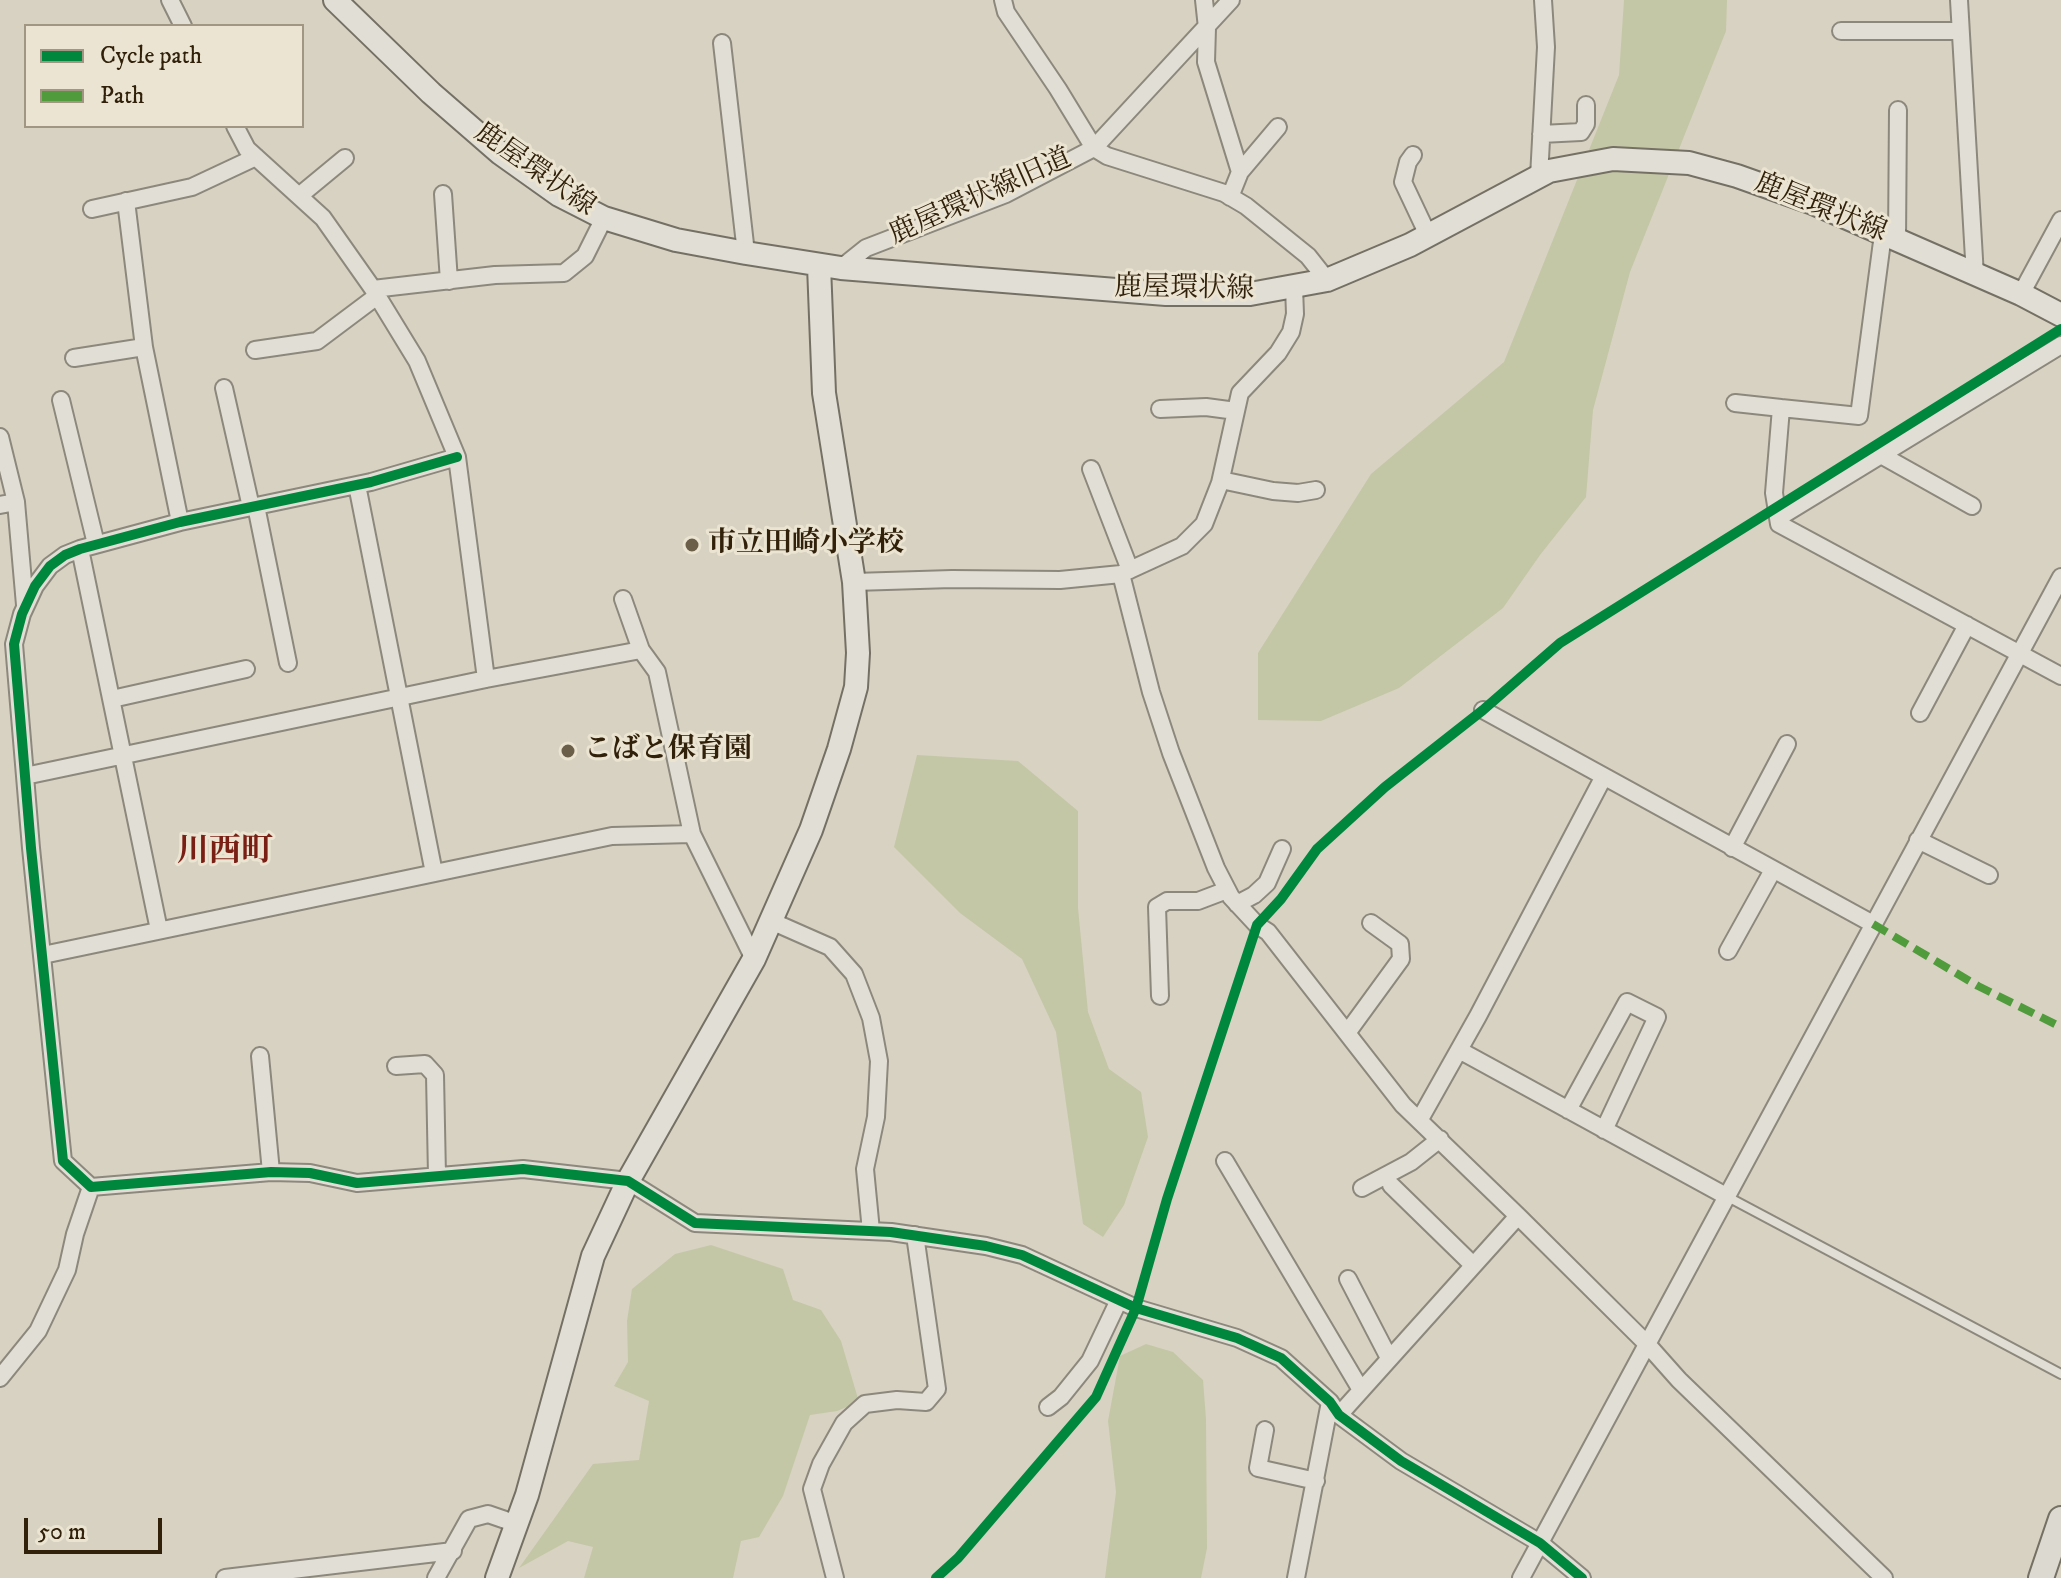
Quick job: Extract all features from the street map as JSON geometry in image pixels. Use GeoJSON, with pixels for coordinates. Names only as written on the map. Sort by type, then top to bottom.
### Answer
{"type":"FeatureCollection","features":[{"type":"Feature","properties":{"kind":"main road","name":"鹿屋環状線"},"geometry":{"type":"LineString","coordinates":[[335,0],[431,93],[500,153],[559,195],[604,218],[676,240],[746,253],[830,267],[1166,294],[1250,294],[1327,280],[1428,235],[1549,171],[1613,159],[1689,163],[1737,176],[1813,203],[2021,294],[2061,315]]}},
{"type":"Feature","properties":{"kind":"main road"},"geometry":{"type":"LineString","coordinates":[[497,1578],[527,1495],[593,1256],[628,1181],[754,959],[811,830],[856,687],[858,653],[854,582],[824,393],[830,267]]}},
{"type":"Feature","properties":{"kind":"main road"},"geometry":{"type":"LineString","coordinates":[[2041,1578],[2061,1519]]}},
{"type":"Feature","properties":{"kind":"street"},"geometry":{"type":"LineString","coordinates":[[170,0],[182,24]]}},
{"type":"Feature","properties":{"kind":"street"},"geometry":{"type":"LineString","coordinates":[[1003,0],[1006,12],[1094,148],[1231,0]]}},
{"type":"Feature","properties":{"kind":"street"},"geometry":{"type":"LineString","coordinates":[[1204,0],[1206,62],[1240,172]]}},
{"type":"Feature","properties":{"kind":"street"},"geometry":{"type":"LineString","coordinates":[[1539,177],[1546,47],[1543,0]]}},
{"type":"Feature","properties":{"kind":"street"},"geometry":{"type":"LineString","coordinates":[[1959,0],[1975,276]]}},
{"type":"Feature","properties":{"kind":"street"},"geometry":{"type":"LineString","coordinates":[[1841,31],[1960,31]]}},
{"type":"Feature","properties":{"kind":"street"},"geometry":{"type":"LineString","coordinates":[[722,43],[746,253]]}},
{"type":"Feature","properties":{"kind":"street"},"geometry":{"type":"LineString","coordinates":[[1541,134],[1581,132],[1586,124],[1586,105]]}},
{"type":"Feature","properties":{"kind":"street"},"geometry":{"type":"LineString","coordinates":[[1735,403],[1859,416],[1890,238],[1898,110]]}},
{"type":"Feature","properties":{"kind":"street"},"geometry":{"type":"LineString","coordinates":[[1230,197],[1240,172],[1278,127]]}},
{"type":"Feature","properties":{"kind":"street"},"geometry":{"type":"LineString","coordinates":[[236,128],[247,149],[323,218],[417,361],[457,457],[486,679]]}},
{"type":"Feature","properties":{"kind":"street","name":"鹿屋環状線旧道"},"geometry":{"type":"LineString","coordinates":[[830,267],[866,248],[1006,194],[1094,148],[1107,156],[1230,197],[1246,206],[1308,256],[1327,280]]}},
{"type":"Feature","properties":{"kind":"street"},"geometry":{"type":"LineString","coordinates":[[1413,155],[1403,182],[1428,235]]}},
{"type":"Feature","properties":{"kind":"street"},"geometry":{"type":"LineString","coordinates":[[92,209],[192,187],[256,157]]}},
{"type":"Feature","properties":{"kind":"street"},"geometry":{"type":"LineString","coordinates":[[299,196],[345,158]]}},
{"type":"Feature","properties":{"kind":"street"},"geometry":{"type":"LineString","coordinates":[[443,194],[449,281]]}},
{"type":"Feature","properties":{"kind":"street"},"geometry":{"type":"LineString","coordinates":[[126,201],[144,347],[180,522]]}},
{"type":"Feature","properties":{"kind":"street"},"geometry":{"type":"LineString","coordinates":[[255,350],[317,341],[375,293],[495,275],[564,273],[585,256],[604,218]]}},
{"type":"Feature","properties":{"kind":"street"},"geometry":{"type":"LineString","coordinates":[[2021,294],[2061,220]]}},
{"type":"Feature","properties":{"kind":"street"},"geometry":{"type":"LineString","coordinates":[[854,582],[1060,580],[1126,572],[1182,546],[1204,524],[1221,480],[1240,393],[1278,353],[1291,332],[1295,314],[1294,287]]}},
{"type":"Feature","properties":{"kind":"street"},"geometry":{"type":"LineString","coordinates":[[1777,512],[1881,455],[2061,345]]}},
{"type":"Feature","properties":{"kind":"street"},"geometry":{"type":"LineString","coordinates":[[74,358],[144,347]]}},
{"type":"Feature","properties":{"kind":"street"},"geometry":{"type":"LineString","coordinates":[[221,397],[254,507],[288,663]]}},
{"type":"Feature","properties":{"kind":"street"},"geometry":{"type":"LineString","coordinates":[[61,400],[112,699],[159,930]]}},
{"type":"Feature","properties":{"kind":"street"},"geometry":{"type":"LineString","coordinates":[[1160,409],[1206,407],[1236,411]]}},
{"type":"Feature","properties":{"kind":"street"},"geometry":{"type":"LineString","coordinates":[[1781,408],[1774,493],[1779,524],[2061,676]]}},
{"type":"Feature","properties":{"kind":"street"},"geometry":{"type":"LineString","coordinates":[[0,437],[25,607]]}},
{"type":"Feature","properties":{"kind":"street"},"geometry":{"type":"LineString","coordinates":[[1881,455],[1972,506]]}},
{"type":"Feature","properties":{"kind":"street"},"geometry":{"type":"LineString","coordinates":[[457,457],[357,485],[180,522],[88,546],[65,555],[50,566],[35,586],[7,645],[25,776],[63,1161],[91,1187],[271,1172],[310,1173],[357,1183],[523,1169],[628,1181],[695,1223],[915,1235],[1022,1255],[1136,1308],[1237,1338],[1281,1358],[1334,1408],[1401,1461],[1540,1543],[1582,1578]]}},
{"type":"Feature","properties":{"kind":"street"},"geometry":{"type":"LineString","coordinates":[[1091,469],[1126,572],[1151,692],[1171,753],[1216,868],[1232,897],[1257,925],[1268,932],[1403,1105],[1647,1344],[1679,1380],[1884,1578]]}},
{"type":"Feature","properties":{"kind":"street"},"geometry":{"type":"LineString","coordinates":[[1221,480],[1273,491],[1298,493],[1316,490]]}},
{"type":"Feature","properties":{"kind":"street"},"geometry":{"type":"LineString","coordinates":[[357,485],[434,873]]}},
{"type":"Feature","properties":{"kind":"street"},"geometry":{"type":"LineString","coordinates":[[1521,1578],[2061,577]]}},
{"type":"Feature","properties":{"kind":"street"},"geometry":{"type":"LineString","coordinates":[[623,599],[641,650],[657,672],[692,834],[754,959]]}},
{"type":"Feature","properties":{"kind":"street"},"geometry":{"type":"LineString","coordinates":[[1920,713],[1967,625]]}},
{"type":"Feature","properties":{"kind":"street"},"geometry":{"type":"LineString","coordinates":[[25,776],[486,679],[641,650]]}},
{"type":"Feature","properties":{"kind":"street"},"geometry":{"type":"LineString","coordinates":[[112,699],[246,669]]}},
{"type":"Feature","properties":{"kind":"street"},"geometry":{"type":"LineString","coordinates":[[1483,710],[1873,924]]}},
{"type":"Feature","properties":{"kind":"street"},"geometry":{"type":"LineString","coordinates":[[1732,848],[1787,744]]}},
{"type":"Feature","properties":{"kind":"street"},"geometry":{"type":"LineString","coordinates":[[1420,1119],[1603,778]]}},
{"type":"Feature","properties":{"kind":"street"},"geometry":{"type":"LineString","coordinates":[[43,955],[612,836],[692,834]]}},
{"type":"Feature","properties":{"kind":"street"},"geometry":{"type":"LineString","coordinates":[[1918,840],[1989,875]]}},
{"type":"Feature","properties":{"kind":"street"},"geometry":{"type":"LineString","coordinates":[[1160,996],[1157,907],[1167,901],[1254,895],[1267,883],[1282,849]]}},
{"type":"Feature","properties":{"kind":"street"},"geometry":{"type":"LineString","coordinates":[[1728,951],[1773,870]]}},
{"type":"Feature","properties":{"kind":"street"},"geometry":{"type":"LineString","coordinates":[[771,921],[830,947],[854,974],[871,1018],[879,1061],[876,1117],[865,1169],[871,1231]]}},
{"type":"Feature","properties":{"kind":"street"},"geometry":{"type":"LineString","coordinates":[[1347,1033],[1401,959],[1400,944],[1371,923]]}},
{"type":"Feature","properties":{"kind":"street"},"geometry":{"type":"LineString","coordinates":[[1568,1110],[1627,1002],[1657,1017],[1604,1130]]}},
{"type":"Feature","properties":{"kind":"street"},"geometry":{"type":"LineString","coordinates":[[1459,1050],[1726,1196]]}},
{"type":"Feature","properties":{"kind":"street"},"geometry":{"type":"LineString","coordinates":[[260,1056],[271,1172]]}},
{"type":"Feature","properties":{"kind":"street"},"geometry":{"type":"LineString","coordinates":[[396,1066],[425,1064],[435,1075],[437,1176]]}},
{"type":"Feature","properties":{"kind":"street"},"geometry":{"type":"LineString","coordinates":[[1362,1188],[1411,1162],[1440,1139]]}},
{"type":"Feature","properties":{"kind":"street"},"geometry":{"type":"LineString","coordinates":[[1225,1161],[1361,1390]]}},
{"type":"Feature","properties":{"kind":"street"},"geometry":{"type":"LineString","coordinates":[[1391,1185],[1473,1265]]}},
{"type":"Feature","properties":{"kind":"street"},"geometry":{"type":"LineString","coordinates":[[0,1378],[38,1331],[67,1270],[91,1187]]}},
{"type":"Feature","properties":{"kind":"street"},"geometry":{"type":"LineString","coordinates":[[1296,1578],[1334,1408],[1361,1390],[1518,1216]]}},
{"type":"Feature","properties":{"kind":"street"},"geometry":{"type":"LineString","coordinates":[[835,1578],[812,1489],[821,1464],[844,1423],[865,1404],[897,1400],[926,1402],[937,1389],[915,1235]]}},
{"type":"Feature","properties":{"kind":"street"},"geometry":{"type":"LineString","coordinates":[[1348,1279],[1389,1358]]}},
{"type":"Feature","properties":{"kind":"street"},"geometry":{"type":"LineString","coordinates":[[1048,1407],[1061,1397],[1090,1361],[1119,1300]]}},
{"type":"Feature","properties":{"kind":"street"},"geometry":{"type":"LineString","coordinates":[[1265,1430],[1258,1468],[1316,1481]]}},
{"type":"Feature","properties":{"kind":"street"},"geometry":{"type":"LineString","coordinates":[[436,1578],[469,1519],[488,1514],[517,1524]]}},
{"type":"Feature","properties":{"kind":"street"},"geometry":{"type":"LineString","coordinates":[[225,1578],[271,1575],[453,1551]]}},
{"type":"Feature","properties":{"kind":"lane"},"geometry":{"type":"LineString","coordinates":[[1726,1196],[2061,1374]]}},
{"type":"Feature","properties":{"kind":"path"},"geometry":{"type":"LineString","coordinates":[[936,1578],[958,1558],[1096,1397],[1136,1308],[1167,1199],[1257,925],[1281,899],[1317,849],[1343,823],[1483,710],[1560,643],[1777,512]]}},
{"type":"Feature","properties":{"kind":"green space"},"geometry":{"type":"Polygon","coordinates":[[[1624,0],[1727,0],[1726,31],[1630,272],[1593,410],[1586,497],[1503,608],[1399,688],[1321,721],[1258,720],[1258,653],[1371,474],[1504,362],[1619,75],[1624,0]]]}},
{"type":"Feature","properties":{"kind":"green space"},"geometry":{"type":"Polygon","coordinates":[[[917,755],[1018,761],[1078,811],[1078,908],[1088,1012],[1109,1069],[1141,1092],[1148,1137],[1124,1205],[1103,1237],[1083,1224],[1056,1032],[1022,959],[960,913],[894,847],[917,755]]]}},
{"type":"Feature","properties":{"kind":"green space"},"geometry":{"type":"Polygon","coordinates":[[[711,1245],[783,1269],[793,1300],[821,1310],[841,1341],[859,1402],[837,1411],[810,1415],[783,1496],[759,1537],[741,1541],[733,1578],[584,1578],[593,1547],[568,1541],[519,1568],[593,1464],[639,1460],[649,1401],[614,1386],[628,1362],[627,1321],[632,1289],[675,1254],[711,1245]]]}},
{"type":"Feature","properties":{"kind":"green space"},"geometry":{"type":"Polygon","coordinates":[[[1146,1344],[1173,1352],[1203,1380],[1207,1548],[1201,1578],[1105,1578],[1116,1492],[1108,1421],[1120,1356],[1146,1344]]]}},
{"type":"Feature","properties":{"kind":"marked path"},"geometry":{"type":"LineString","coordinates":[[1873,924],[1978,986],[2061,1027]]}},
{"type":"Feature","properties":{"kind":"cycle path"},"geometry":{"type":"LineString","coordinates":[[936,1578],[958,1558],[1096,1397],[1136,1308],[1167,1199],[1257,925],[1281,899],[1317,849],[1385,787],[1483,710],[1560,643],[2061,329]]}},
{"type":"Feature","properties":{"kind":"cycle path"},"geometry":{"type":"LineString","coordinates":[[457,457],[371,482],[180,522],[80,549],[50,566],[35,586],[22,614],[14,644],[63,1161],[91,1187],[271,1172],[310,1173],[357,1183],[523,1169],[628,1181],[695,1223],[891,1232],[986,1246],[1022,1255],[1136,1308],[1237,1338],[1281,1358],[1330,1402],[1339,1415],[1401,1461],[1540,1543],[1582,1578]]}},
{"type":"Feature","properties":{"kind":"place","name":"市立田崎小学校"},"geometry":{"type":"Point","coordinates":[692,545]}},
{"type":"Feature","properties":{"kind":"place","name":"こばと保育園"},"geometry":{"type":"Point","coordinates":[568,751]}},
{"type":"Feature","properties":{"kind":"district","name":"川西町"},"geometry":{"type":"Point","coordinates":[225,853]}}]}
